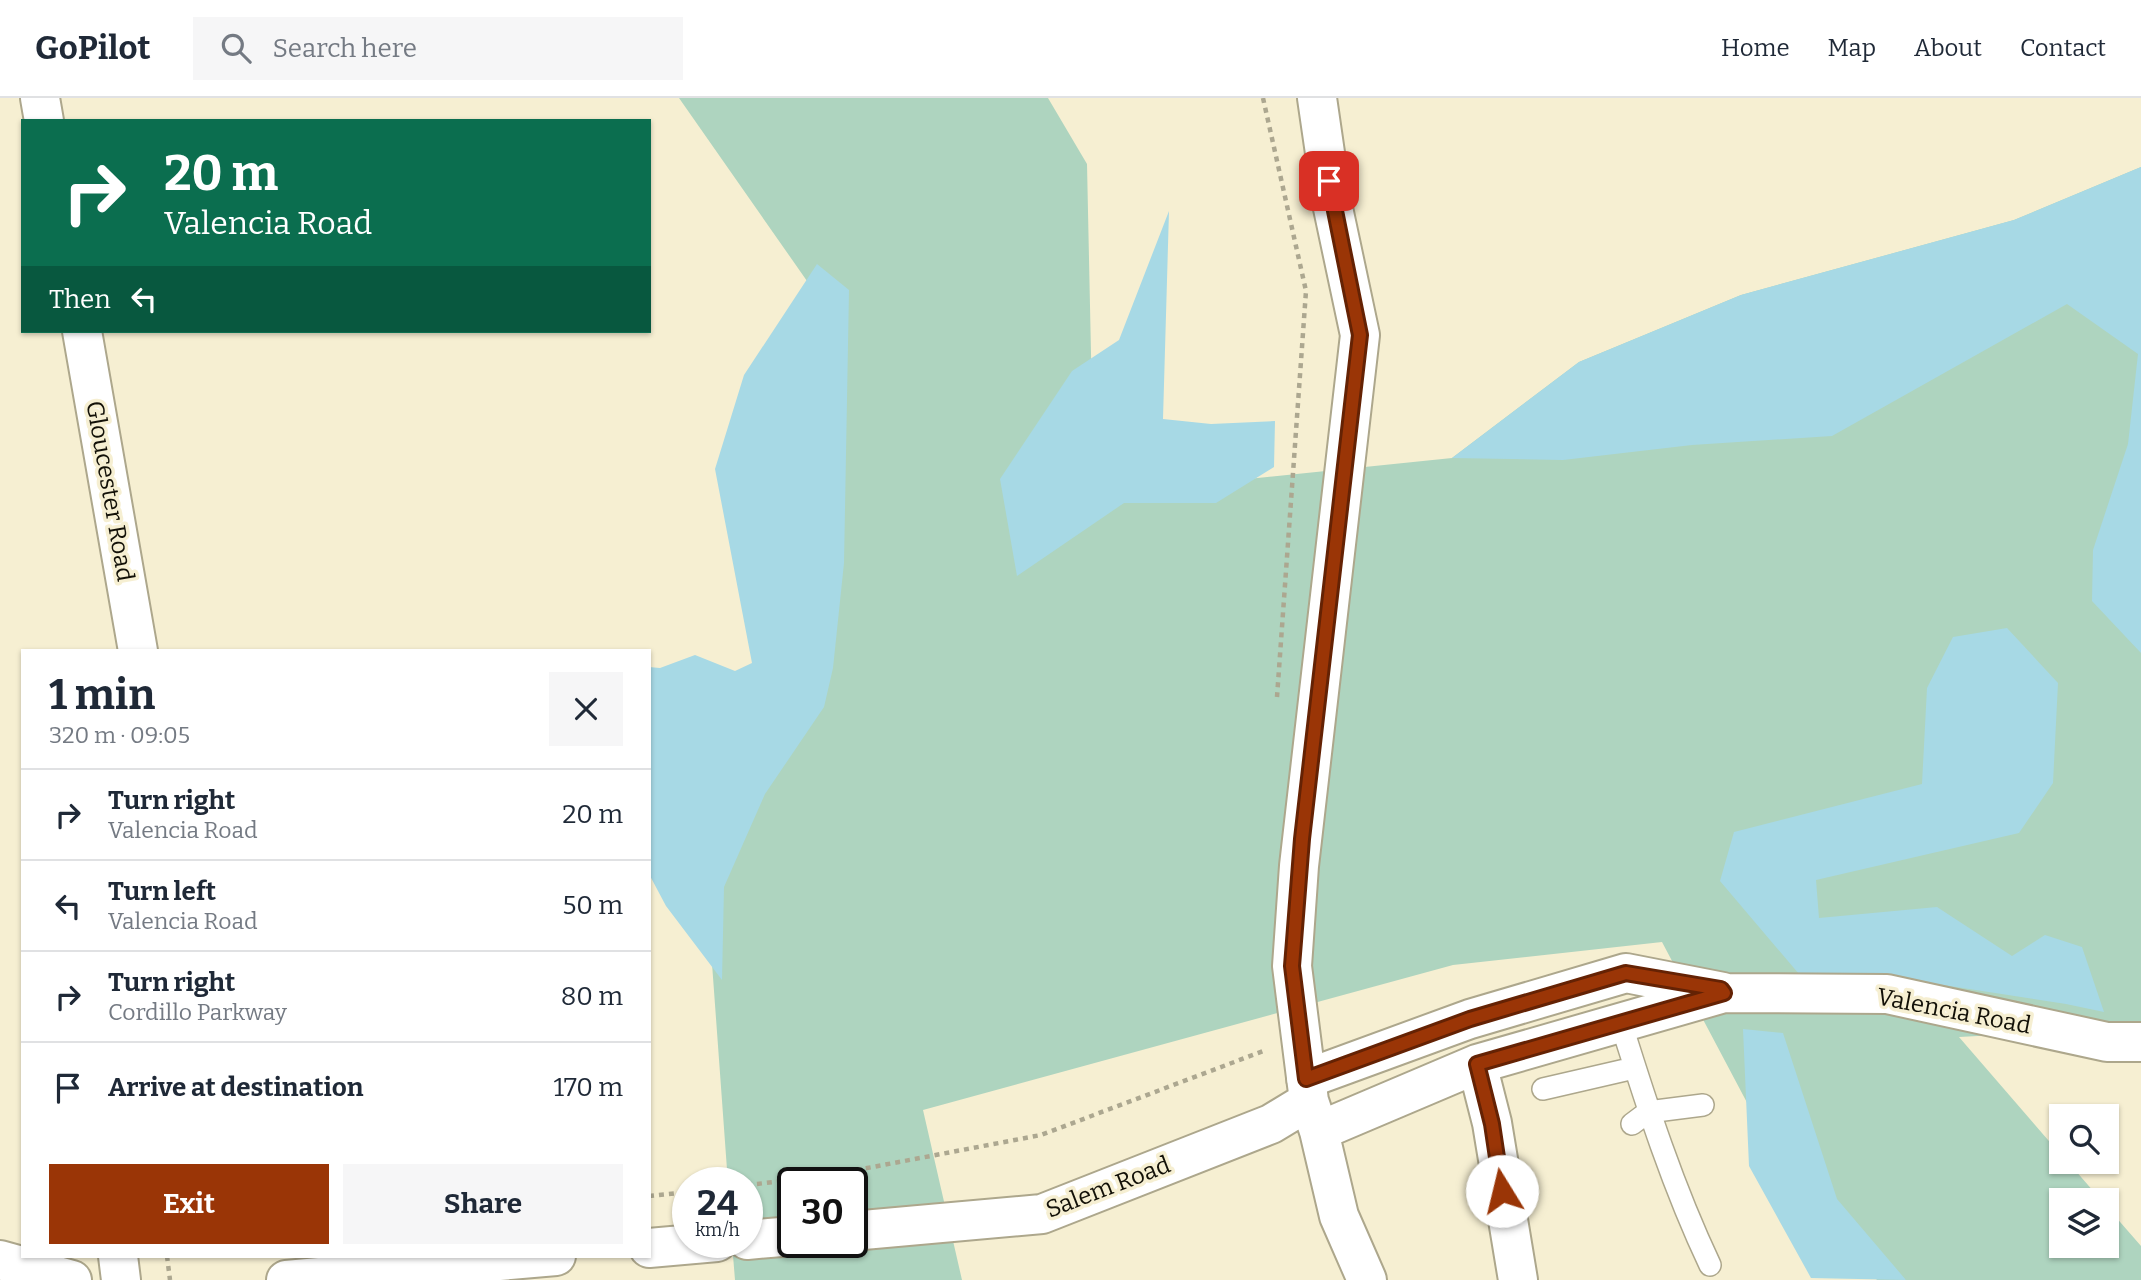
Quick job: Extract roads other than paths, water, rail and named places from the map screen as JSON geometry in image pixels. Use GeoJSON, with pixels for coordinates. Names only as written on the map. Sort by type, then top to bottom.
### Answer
{"type":"FeatureCollection","features":[{"type":"Feature","properties":{"kind":"street"},"geometry":{"type":"LineString","coordinates":[[40,98],[44,119]]}},
{"type":"Feature","properties":{"kind":"street"},"geometry":{"type":"LineString","coordinates":[[1317,98],[1333,208],[1360,335],[1301,852],[1292,966],[1311,1104],[1339,1216],[1367,1280]]}},
{"type":"Feature","properties":{"kind":"street","name":"Gloucester Road"},"geometry":{"type":"LineString","coordinates":[[82,333],[138,649]]}},
{"type":"Feature","properties":{"kind":"street","name":"Valencia Road"},"geometry":{"type":"LineString","coordinates":[[1311,1104],[1470,1019],[1626,973],[1721,989],[1724,993]]}},
{"type":"Feature","properties":{"kind":"street","name":"Valencia Road"},"geometry":{"type":"LineString","coordinates":[[1311,1104],[1477,1064],[1724,993],[1887,994],[2107,1042],[2141,1042]]}},
{"type":"Feature","properties":{"kind":"street"},"geometry":{"type":"LineString","coordinates":[[1477,1064],[1492,1124],[1518,1280]]}},
{"type":"Feature","properties":{"kind":"street","name":"Salem Road"},"geometry":{"type":"LineString","coordinates":[[868,1230],[1042,1214],[1271,1124],[1311,1104]]}},
{"type":"Feature","properties":{"kind":"street"},"geometry":{"type":"LineString","coordinates":[[651,1248],[672,1246]]}},
{"type":"Feature","properties":{"kind":"street"},"geometry":{"type":"LineString","coordinates":[[118,1258],[121,1280]]}},
{"type":"Feature","properties":{"kind":"street"},"geometry":{"type":"LineString","coordinates":[[286,1280],[534,1258]]}},
{"type":"Feature","properties":{"kind":"street"},"geometry":{"type":"LineString","coordinates":[[0,1260],[72,1280]]}},
{"type":"Feature","properties":{"kind":"lane"},"geometry":{"type":"LineString","coordinates":[[1622,1023],[1634,1068],[1640,1118],[1710,1265]]}},
{"type":"Feature","properties":{"kind":"lane"},"geometry":{"type":"LineString","coordinates":[[1543,1089],[1634,1068]]}},
{"type":"Feature","properties":{"kind":"lane"},"geometry":{"type":"LineString","coordinates":[[1640,1118],[1703,1105]]}},
{"type":"Feature","properties":{"kind":"water"},"geometry":{"type":"Polygon","coordinates":[[[2141,167],[2141,653],[2092,601],[2093,550],[2128,444],[2138,354],[2067,304],[1832,436],[1692,445],[1563,460],[1452,458],[1579,362],[1741,295],[2014,220],[2141,167]]]}},
{"type":"Feature","properties":{"kind":"water"},"geometry":{"type":"Polygon","coordinates":[[[1169,211],[1163,419],[1211,424],[1275,421],[1274,467],[1216,503],[1124,503],[1017,576],[1000,479],[1072,371],[1119,340],[1169,211]]]}},
{"type":"Feature","properties":{"kind":"water"},"geometry":{"type":"Polygon","coordinates":[[[817,264],[849,290],[844,563],[833,668],[824,707],[765,794],[724,887],[722,980],[666,906],[651,878],[651,667],[660,668],[695,655],[735,671],[752,663],[715,469],[744,375],[817,264]]]}},
{"type":"Feature","properties":{"kind":"water"},"geometry":{"type":"Polygon","coordinates":[[[2007,628],[2058,683],[2053,783],[2019,833],[1816,880],[1819,918],[1937,907],[2012,956],[2045,935],[2082,947],[2104,1012],[1898,978],[1799,974],[1720,881],[1734,832],[1922,784],[1927,688],[1953,637],[2007,628]]]}},
{"type":"Feature","properties":{"kind":"water"},"geometry":{"type":"Polygon","coordinates":[[[1743,1029],[1783,1033],[1837,1199],[1906,1280],[1811,1278],[1749,1166],[1743,1029]]]}}]}
